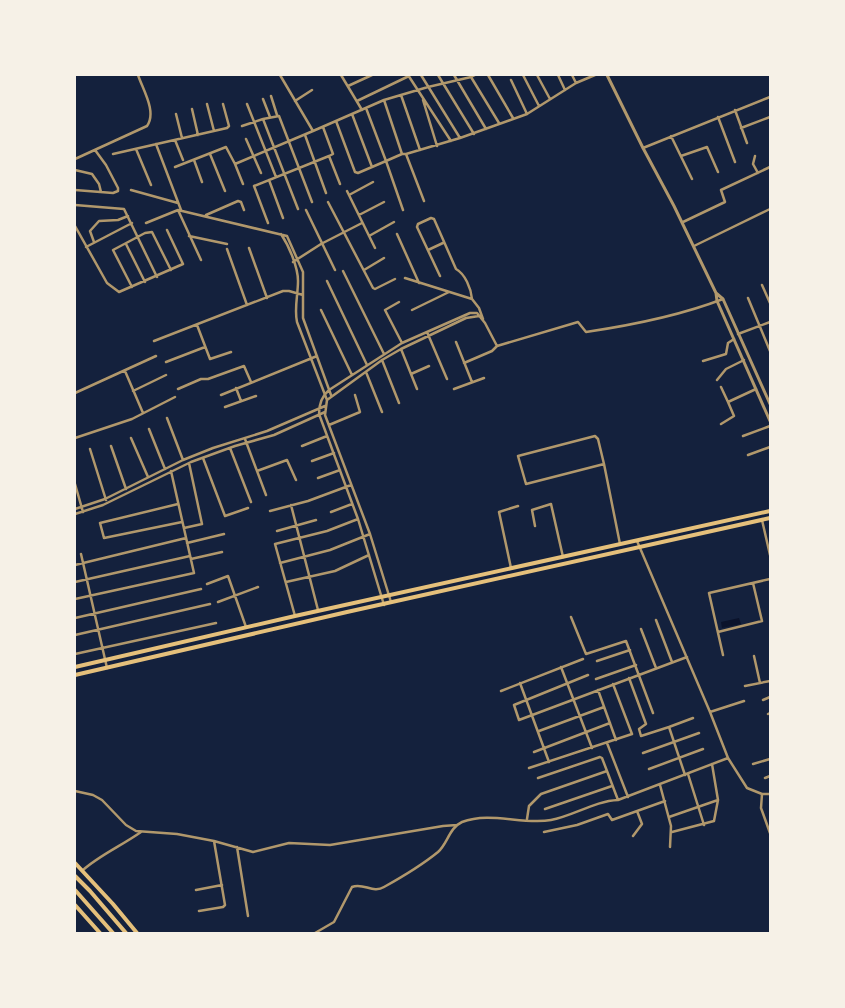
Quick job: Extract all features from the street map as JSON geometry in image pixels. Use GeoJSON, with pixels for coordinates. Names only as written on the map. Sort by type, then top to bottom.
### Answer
{"type":"FeatureCollection","features":[{"type":"Feature","properties":{"kind":"highway"},"geometry":{"type":"LineString","coordinates":[[75,667],[318,610],[770,511]]}},
{"type":"Feature","properties":{"kind":"highway"},"geometry":{"type":"LineString","coordinates":[[75,675],[347,612],[770,518]]}},
{"type":"Feature","properties":{"kind":"highway"},"geometry":{"type":"LineString","coordinates":[[75,862],[137,933]]}},
{"type":"Feature","properties":{"kind":"highway"},"geometry":{"type":"LineString","coordinates":[[75,876],[126,933]]}},
{"type":"Feature","properties":{"kind":"highway"},"geometry":{"type":"LineString","coordinates":[[75,890],[113,933]]}},
{"type":"Feature","properties":{"kind":"highway"},"geometry":{"type":"LineString","coordinates":[[75,905],[100,933]]}},
{"type":"Feature","properties":{"kind":"street"},"geometry":{"type":"LineString","coordinates":[[75,160],[147,126],[152,120],[151,112],[138,75]]}},
{"type":"Feature","properties":{"kind":"street"},"geometry":{"type":"LineString","coordinates":[[280,75],[313,131]]}},
{"type":"Feature","properties":{"kind":"street"},"geometry":{"type":"LineString","coordinates":[[341,75],[362,110]]}},
{"type":"Feature","properties":{"kind":"street"},"geometry":{"type":"LineString","coordinates":[[348,86],[372,75]]}},
{"type":"Feature","properties":{"kind":"street"},"geometry":{"type":"LineString","coordinates":[[421,75],[460,138]]}},
{"type":"Feature","properties":{"kind":"street"},"geometry":{"type":"LineString","coordinates":[[438,75],[474,134]]}},
{"type":"Feature","properties":{"kind":"street"},"geometry":{"type":"LineString","coordinates":[[454,75],[486,129]]}},
{"type":"Feature","properties":{"kind":"street"},"geometry":{"type":"LineString","coordinates":[[235,164],[384,100],[475,75]]}},
{"type":"Feature","properties":{"kind":"street"},"geometry":{"type":"LineString","coordinates":[[488,75],[514,118]]}},
{"type":"Feature","properties":{"kind":"street"},"geometry":{"type":"LineString","coordinates":[[523,75],[539,106]]}},
{"type":"Feature","properties":{"kind":"street"},"geometry":{"type":"LineString","coordinates":[[537,75],[550,99]]}},
{"type":"Feature","properties":{"kind":"street"},"geometry":{"type":"LineString","coordinates":[[558,75],[565,90]]}},
{"type":"Feature","properties":{"kind":"street"},"geometry":{"type":"LineString","coordinates":[[572,75],[576,83]]}},
{"type":"Feature","properties":{"kind":"street"},"geometry":{"type":"LineString","coordinates":[[336,120],[355,172],[358,173],[402,154],[437,146],[527,114],[576,83],[595,75]]}},
{"type":"Feature","properties":{"kind":"street"},"geometry":{"type":"LineString","coordinates":[[607,75],[643,148],[683,222],[716,293],[717,301],[770,421]]}},
{"type":"Feature","properties":{"kind":"street"},"geometry":{"type":"LineString","coordinates":[[357,101],[409,76],[451,141]]}},
{"type":"Feature","properties":{"kind":"street"},"geometry":{"type":"LineString","coordinates":[[471,76],[499,123]]}},
{"type":"Feature","properties":{"kind":"street"},"geometry":{"type":"LineString","coordinates":[[511,80],[527,114]]}},
{"type":"Feature","properties":{"kind":"street"},"geometry":{"type":"LineString","coordinates":[[295,101],[312,90]]}},
{"type":"Feature","properties":{"kind":"street"},"geometry":{"type":"LineString","coordinates":[[401,95],[420,150]]}},
{"type":"Feature","properties":{"kind":"street"},"geometry":{"type":"LineString","coordinates":[[271,96],[277,115],[279,116],[312,202]]}},
{"type":"Feature","properties":{"kind":"street"},"geometry":{"type":"LineString","coordinates":[[422,96],[437,146]]}},
{"type":"Feature","properties":{"kind":"street"},"geometry":{"type":"LineString","coordinates":[[643,148],[770,97]]}},
{"type":"Feature","properties":{"kind":"street"},"geometry":{"type":"LineString","coordinates":[[263,99],[270,117]]}},
{"type":"Feature","properties":{"kind":"street"},"geometry":{"type":"LineString","coordinates":[[384,100],[402,154]]}},
{"type":"Feature","properties":{"kind":"street"},"geometry":{"type":"LineString","coordinates":[[208,104],[214,131]]}},
{"type":"Feature","properties":{"kind":"street"},"geometry":{"type":"LineString","coordinates":[[112,154],[198,135],[229,126],[223,104]]}},
{"type":"Feature","properties":{"kind":"street"},"geometry":{"type":"LineString","coordinates":[[247,104],[276,177]]}},
{"type":"Feature","properties":{"kind":"street"},"geometry":{"type":"LineString","coordinates":[[366,108],[403,210]]}},
{"type":"Feature","properties":{"kind":"street"},"geometry":{"type":"LineString","coordinates":[[192,109],[198,135]]}},
{"type":"Feature","properties":{"kind":"street"},"geometry":{"type":"LineString","coordinates":[[735,110],[747,143]]}},
{"type":"Feature","properties":{"kind":"street"},"geometry":{"type":"LineString","coordinates":[[176,114],[182,138]]}},
{"type":"Feature","properties":{"kind":"street"},"geometry":{"type":"LineString","coordinates":[[352,114],[372,167]]}},
{"type":"Feature","properties":{"kind":"street"},"geometry":{"type":"LineString","coordinates":[[242,126],[277,115]]}},
{"type":"Feature","properties":{"kind":"street"},"geometry":{"type":"LineString","coordinates":[[718,117],[735,162]]}},
{"type":"Feature","properties":{"kind":"street"},"geometry":{"type":"LineString","coordinates":[[741,128],[770,117]]}},
{"type":"Feature","properties":{"kind":"street"},"geometry":{"type":"LineString","coordinates":[[263,119],[298,209]]}},
{"type":"Feature","properties":{"kind":"street"},"geometry":{"type":"LineString","coordinates":[[268,223],[254,187],[333,154],[323,127]]}},
{"type":"Feature","properties":{"kind":"street"},"geometry":{"type":"LineString","coordinates":[[305,135],[326,193]]}},
{"type":"Feature","properties":{"kind":"street"},"geometry":{"type":"LineString","coordinates":[[671,136],[692,179]]}},
{"type":"Feature","properties":{"kind":"street"},"geometry":{"type":"LineString","coordinates":[[246,139],[261,173]]}},
{"type":"Feature","properties":{"kind":"street"},"geometry":{"type":"LineString","coordinates":[[175,140],[183,160]]}},
{"type":"Feature","properties":{"kind":"street"},"geometry":{"type":"LineString","coordinates":[[156,144],[179,203],[189,236],[201,260]]}},
{"type":"Feature","properties":{"kind":"street"},"geometry":{"type":"LineString","coordinates":[[175,167],[226,147],[243,184]]}},
{"type":"Feature","properties":{"kind":"street"},"geometry":{"type":"LineString","coordinates":[[681,156],[707,147],[718,172]]}},
{"type":"Feature","properties":{"kind":"street"},"geometry":{"type":"LineString","coordinates":[[136,149],[151,184]]}},
{"type":"Feature","properties":{"kind":"street"},"geometry":{"type":"LineString","coordinates":[[75,190],[113,193],[116,192],[118,188],[106,165],[95,150]]}},
{"type":"Feature","properties":{"kind":"street"},"geometry":{"type":"LineString","coordinates":[[210,154],[225,191]]}},
{"type":"Feature","properties":{"kind":"street"},"geometry":{"type":"LineString","coordinates":[[406,154],[424,201]]}},
{"type":"Feature","properties":{"kind":"street"},"geometry":{"type":"LineString","coordinates":[[329,156],[340,184]]}},
{"type":"Feature","properties":{"kind":"street"},"geometry":{"type":"LineString","coordinates":[[755,156],[753,164],[758,173]]}},
{"type":"Feature","properties":{"kind":"street"},"geometry":{"type":"LineString","coordinates":[[194,160],[202,182]]}},
{"type":"Feature","properties":{"kind":"street"},"geometry":{"type":"LineString","coordinates":[[683,222],[725,202],[721,190],[770,167]]}},
{"type":"Feature","properties":{"kind":"street"},"geometry":{"type":"LineString","coordinates":[[75,170],[92,174],[99,184],[101,192]]}},
{"type":"Feature","properties":{"kind":"street"},"geometry":{"type":"LineString","coordinates":[[269,180],[283,218]]}},
{"type":"Feature","properties":{"kind":"street"},"geometry":{"type":"LineString","coordinates":[[349,195],[373,182]]}},
{"type":"Feature","properties":{"kind":"street"},"geometry":{"type":"LineString","coordinates":[[131,190],[179,203]]}},
{"type":"Feature","properties":{"kind":"street"},"geometry":{"type":"LineString","coordinates":[[347,191],[375,248]]}},
{"type":"Feature","properties":{"kind":"street"},"geometry":{"type":"LineString","coordinates":[[206,216],[238,201],[244,210]]}},
{"type":"Feature","properties":{"kind":"street"},"geometry":{"type":"LineString","coordinates":[[328,202],[356,259],[364,270],[374,289],[394,279]]}},
{"type":"Feature","properties":{"kind":"street"},"geometry":{"type":"LineString","coordinates":[[359,216],[384,202]]}},
{"type":"Feature","properties":{"kind":"street"},"geometry":{"type":"LineString","coordinates":[[75,205],[123,208],[132,223],[157,276]]}},
{"type":"Feature","properties":{"kind":"street"},"geometry":{"type":"LineString","coordinates":[[694,246],[770,209]]}},
{"type":"Feature","properties":{"kind":"street"},"geometry":{"type":"LineString","coordinates":[[146,223],[180,210],[287,236],[303,272],[302,314],[331,395]]}},
{"type":"Feature","properties":{"kind":"street"},"geometry":{"type":"LineString","coordinates":[[306,210],[321,244],[335,270]]}},
{"type":"Feature","properties":{"kind":"street"},"geometry":{"type":"LineString","coordinates":[[94,242],[90,231],[99,221],[118,220],[128,216]]}},
{"type":"Feature","properties":{"kind":"street"},"geometry":{"type":"LineString","coordinates":[[440,276],[417,227],[418,224],[432,218],[456,268],[464,277],[471,292],[472,299],[479,308],[497,346]]}},
{"type":"Feature","properties":{"kind":"street"},"geometry":{"type":"LineString","coordinates":[[369,236],[394,222]]}},
{"type":"Feature","properties":{"kind":"street"},"geometry":{"type":"LineString","coordinates":[[86,247],[132,223]]}},
{"type":"Feature","properties":{"kind":"street"},"geometry":{"type":"LineString","coordinates":[[293,262],[321,244],[362,223]]}},
{"type":"Feature","properties":{"kind":"street"},"geometry":{"type":"LineString","coordinates":[[75,226],[107,283],[116,292],[145,282],[183,263],[167,230]]}},
{"type":"Feature","properties":{"kind":"street"},"geometry":{"type":"LineString","coordinates":[[132,287],[113,250],[138,236],[152,232],[171,270]]}},
{"type":"Feature","properties":{"kind":"street"},"geometry":{"type":"LineString","coordinates":[[281,234],[298,278],[296,314],[302,336],[327,400]]}},
{"type":"Feature","properties":{"kind":"street"},"geometry":{"type":"LineString","coordinates":[[397,234],[419,283]]}},
{"type":"Feature","properties":{"kind":"street"},"geometry":{"type":"LineString","coordinates":[[189,236],[227,244]]}},
{"type":"Feature","properties":{"kind":"street"},"geometry":{"type":"LineString","coordinates":[[428,250],[443,243]]}},
{"type":"Feature","properties":{"kind":"street"},"geometry":{"type":"LineString","coordinates":[[126,244],[145,282]]}},
{"type":"Feature","properties":{"kind":"street"},"geometry":{"type":"LineString","coordinates":[[249,248],[267,298]]}},
{"type":"Feature","properties":{"kind":"street"},"geometry":{"type":"LineString","coordinates":[[227,249],[247,305]]}},
{"type":"Feature","properties":{"kind":"street"},"geometry":{"type":"LineString","coordinates":[[364,270],[384,258]]}},
{"type":"Feature","properties":{"kind":"street"},"geometry":{"type":"LineString","coordinates":[[343,271],[384,354]]}},
{"type":"Feature","properties":{"kind":"street"},"geometry":{"type":"LineString","coordinates":[[405,278],[472,299]]}},
{"type":"Feature","properties":{"kind":"street"},"geometry":{"type":"LineString","coordinates":[[327,281],[368,365]]}},
{"type":"Feature","properties":{"kind":"street"},"geometry":{"type":"LineString","coordinates":[[762,285],[770,304]]}},
{"type":"Feature","properties":{"kind":"street"},"geometry":{"type":"LineString","coordinates":[[154,340],[283,292],[297,293],[303,296]]}},
{"type":"Feature","properties":{"kind":"street"},"geometry":{"type":"LineString","coordinates":[[412,310],[449,292]]}},
{"type":"Feature","properties":{"kind":"street"},"geometry":{"type":"LineString","coordinates":[[716,293],[723,299],[770,404]]}},
{"type":"Feature","properties":{"kind":"street"},"geometry":{"type":"LineString","coordinates":[[748,298],[770,351]]}},
{"type":"Feature","properties":{"kind":"street"},"geometry":{"type":"LineString","coordinates":[[464,363],[492,351],[497,346],[578,322],[586,332],[594,331],[665,318],[723,299]]}},
{"type":"Feature","properties":{"kind":"street"},"geometry":{"type":"LineString","coordinates":[[399,302],[385,310],[402,343]]}},
{"type":"Feature","properties":{"kind":"street"},"geometry":{"type":"LineString","coordinates":[[321,310],[352,375]]}},
{"type":"Feature","properties":{"kind":"street"},"geometry":{"type":"LineString","coordinates":[[384,604],[358,519],[320,414],[319,409],[324,394],[402,343],[468,314],[477,313],[483,319]]}},
{"type":"Feature","properties":{"kind":"street"},"geometry":{"type":"LineString","coordinates":[[392,603],[370,534],[329,425],[325,412],[325,406],[331,395],[382,360],[401,349],[466,318],[479,316]]}},
{"type":"Feature","properties":{"kind":"street"},"geometry":{"type":"LineString","coordinates":[[738,334],[759,324],[770,322]]}},
{"type":"Feature","properties":{"kind":"street"},"geometry":{"type":"LineString","coordinates":[[197,324],[210,359],[231,352]]}},
{"type":"Feature","properties":{"kind":"street"},"geometry":{"type":"LineString","coordinates":[[426,332],[447,379]]}},
{"type":"Feature","properties":{"kind":"street"},"geometry":{"type":"LineString","coordinates":[[302,336],[308,333]]}},
{"type":"Feature","properties":{"kind":"street"},"geometry":{"type":"LineString","coordinates":[[703,361],[726,354],[728,343],[734,339]]}},
{"type":"Feature","properties":{"kind":"street"},"geometry":{"type":"LineString","coordinates":[[456,342],[472,382]]}},
{"type":"Feature","properties":{"kind":"street"},"geometry":{"type":"LineString","coordinates":[[166,362],[205,347]]}},
{"type":"Feature","properties":{"kind":"street"},"geometry":{"type":"LineString","coordinates":[[401,349],[418,390]]}},
{"type":"Feature","properties":{"kind":"street"},"geometry":{"type":"LineString","coordinates":[[75,392],[156,356]]}},
{"type":"Feature","properties":{"kind":"street"},"geometry":{"type":"LineString","coordinates":[[221,395],[317,356]]}},
{"type":"Feature","properties":{"kind":"street"},"geometry":{"type":"LineString","coordinates":[[382,360],[398,403]]}},
{"type":"Feature","properties":{"kind":"street"},"geometry":{"type":"LineString","coordinates":[[717,380],[726,369],[744,360]]}},
{"type":"Feature","properties":{"kind":"street"},"geometry":{"type":"LineString","coordinates":[[178,388],[201,379],[208,379],[244,366],[251,382]]}},
{"type":"Feature","properties":{"kind":"street"},"geometry":{"type":"LineString","coordinates":[[411,374],[429,366]]}},
{"type":"Feature","properties":{"kind":"street"},"geometry":{"type":"LineString","coordinates":[[124,371],[143,413]]}},
{"type":"Feature","properties":{"kind":"street"},"geometry":{"type":"LineString","coordinates":[[366,372],[382,412]]}},
{"type":"Feature","properties":{"kind":"street"},"geometry":{"type":"LineString","coordinates":[[133,391],[166,375]]}},
{"type":"Feature","properties":{"kind":"street"},"geometry":{"type":"LineString","coordinates":[[454,389],[484,378]]}},
{"type":"Feature","properties":{"kind":"street"},"geometry":{"type":"LineString","coordinates":[[721,387],[734,416],[721,424]]}},
{"type":"Feature","properties":{"kind":"street"},"geometry":{"type":"LineString","coordinates":[[236,388],[241,402]]}},
{"type":"Feature","properties":{"kind":"street"},"geometry":{"type":"LineString","coordinates":[[728,402],[756,389]]}},
{"type":"Feature","properties":{"kind":"street"},"geometry":{"type":"LineString","coordinates":[[329,425],[360,412],[354,395]]}},
{"type":"Feature","properties":{"kind":"street"},"geometry":{"type":"LineString","coordinates":[[225,407],[256,396]]}},
{"type":"Feature","properties":{"kind":"street"},"geometry":{"type":"LineString","coordinates":[[75,438],[132,419],[175,397]]}},
{"type":"Feature","properties":{"kind":"street"},"geometry":{"type":"LineString","coordinates":[[761,402],[768,399]]}},
{"type":"Feature","properties":{"kind":"street"},"geometry":{"type":"LineString","coordinates":[[75,509],[105,499],[184,460],[213,448],[245,439],[278,427],[325,406]]}},
{"type":"Feature","properties":{"kind":"street"},"geometry":{"type":"LineString","coordinates":[[75,514],[107,504],[128,492],[189,463],[230,448],[274,435],[325,412]]}},
{"type":"Feature","properties":{"kind":"street"},"geometry":{"type":"LineString","coordinates":[[167,418],[184,460]]}},
{"type":"Feature","properties":{"kind":"street"},"geometry":{"type":"LineString","coordinates":[[743,436],[770,426]]}},
{"type":"Feature","properties":{"kind":"street"},"geometry":{"type":"LineString","coordinates":[[149,429],[165,469]]}},
{"type":"Feature","properties":{"kind":"street"},"geometry":{"type":"LineString","coordinates":[[302,446],[327,436]]}},
{"type":"Feature","properties":{"kind":"street"},"geometry":{"type":"LineString","coordinates":[[604,464],[526,484],[518,456],[595,436],[598,439],[604,464],[621,544]]}},
{"type":"Feature","properties":{"kind":"street"},"geometry":{"type":"LineString","coordinates":[[131,438],[148,477]]}},
{"type":"Feature","properties":{"kind":"street"},"geometry":{"type":"LineString","coordinates":[[245,439],[266,495]]}},
{"type":"Feature","properties":{"kind":"street"},"geometry":{"type":"LineString","coordinates":[[111,446],[128,492]]}},
{"type":"Feature","properties":{"kind":"street"},"geometry":{"type":"LineString","coordinates":[[748,455],[770,447]]}},
{"type":"Feature","properties":{"kind":"street"},"geometry":{"type":"LineString","coordinates":[[213,448],[215,454]]}},
{"type":"Feature","properties":{"kind":"street"},"geometry":{"type":"LineString","coordinates":[[230,448],[252,502]]}},
{"type":"Feature","properties":{"kind":"street"},"geometry":{"type":"LineString","coordinates":[[90,449],[107,504]]}},
{"type":"Feature","properties":{"kind":"street"},"geometry":{"type":"LineString","coordinates":[[312,461],[334,453]]}},
{"type":"Feature","properties":{"kind":"street"},"geometry":{"type":"LineString","coordinates":[[203,458],[226,516],[248,508]]}},
{"type":"Feature","properties":{"kind":"street"},"geometry":{"type":"LineString","coordinates":[[257,471],[287,460],[296,480]]}},
{"type":"Feature","properties":{"kind":"street"},"geometry":{"type":"LineString","coordinates":[[184,528],[202,524],[189,463]]}},
{"type":"Feature","properties":{"kind":"street"},"geometry":{"type":"LineString","coordinates":[[318,478],[340,470]]}},
{"type":"Feature","properties":{"kind":"street"},"geometry":{"type":"LineString","coordinates":[[75,599],[194,574],[171,471]]}},
{"type":"Feature","properties":{"kind":"street"},"geometry":{"type":"LineString","coordinates":[[75,484],[83,512]]}},
{"type":"Feature","properties":{"kind":"street"},"geometry":{"type":"LineString","coordinates":[[270,511],[351,485]]}},
{"type":"Feature","properties":{"kind":"street"},"geometry":{"type":"LineString","coordinates":[[178,504],[100,523],[104,538],[182,522]]}},
{"type":"Feature","properties":{"kind":"street"},"geometry":{"type":"LineString","coordinates":[[331,512],[352,504]]}},
{"type":"Feature","properties":{"kind":"street"},"geometry":{"type":"LineString","coordinates":[[535,526],[532,510],[551,504],[563,557]]}},
{"type":"Feature","properties":{"kind":"street"},"geometry":{"type":"LineString","coordinates":[[291,505],[318,610]]}},
{"type":"Feature","properties":{"kind":"street"},"geometry":{"type":"LineString","coordinates":[[511,568],[498,512],[518,506]]}},
{"type":"Feature","properties":{"kind":"street"},"geometry":{"type":"LineString","coordinates":[[294,616],[275,544],[327,531],[358,519]]}},
{"type":"Feature","properties":{"kind":"street"},"geometry":{"type":"LineString","coordinates":[[277,531],[316,520]]}},
{"type":"Feature","properties":{"kind":"street"},"geometry":{"type":"LineString","coordinates":[[762,520],[770,555]]}},
{"type":"Feature","properties":{"kind":"street"},"geometry":{"type":"LineString","coordinates":[[187,543],[224,534]]}},
{"type":"Feature","properties":{"kind":"street"},"geometry":{"type":"LineString","coordinates":[[280,563],[305,557],[370,534]]}},
{"type":"Feature","properties":{"kind":"street"},"geometry":{"type":"LineString","coordinates":[[75,565],[186,538]]}},
{"type":"Feature","properties":{"kind":"street"},"geometry":{"type":"LineString","coordinates":[[637,541],[687,657],[728,758],[747,788],[762,794],[770,794]]}},
{"type":"Feature","properties":{"kind":"street"},"geometry":{"type":"LineString","coordinates":[[75,582],[222,552]]}},
{"type":"Feature","properties":{"kind":"street"},"geometry":{"type":"LineString","coordinates":[[81,554],[107,668]]}},
{"type":"Feature","properties":{"kind":"street"},"geometry":{"type":"LineString","coordinates":[[286,582],[335,570],[369,555]]}},
{"type":"Feature","properties":{"kind":"street"},"geometry":{"type":"LineString","coordinates":[[207,584],[228,576],[246,627]]}},
{"type":"Feature","properties":{"kind":"street"},"geometry":{"type":"LineString","coordinates":[[723,655],[709,593],[770,579]]}},
{"type":"Feature","properties":{"kind":"street"},"geometry":{"type":"LineString","coordinates":[[718,632],[762,621],[753,583]]}},
{"type":"Feature","properties":{"kind":"street"},"geometry":{"type":"LineString","coordinates":[[218,602],[258,587]]}},
{"type":"Feature","properties":{"kind":"street"},"geometry":{"type":"LineString","coordinates":[[75,618],[201,589]]}},
{"type":"Feature","properties":{"kind":"street"},"geometry":{"type":"LineString","coordinates":[[75,635],[210,604]]}},
{"type":"Feature","properties":{"kind":"street"},"geometry":{"type":"LineString","coordinates":[[571,617],[586,654],[624,640],[636,665],[653,713]]}},
{"type":"Feature","properties":{"kind":"street"},"geometry":{"type":"LineString","coordinates":[[656,620],[672,662]]}},
{"type":"Feature","properties":{"kind":"street"},"geometry":{"type":"LineString","coordinates":[[75,654],[216,623]]}},
{"type":"Feature","properties":{"kind":"street"},"geometry":{"type":"LineString","coordinates":[[641,628],[656,668]]}},
{"type":"Feature","properties":{"kind":"street"},"geometry":{"type":"LineString","coordinates":[[597,661],[630,650]]}},
{"type":"Feature","properties":{"kind":"street"},"geometry":{"type":"LineString","coordinates":[[754,656],[760,683]]}},
{"type":"Feature","properties":{"kind":"street"},"geometry":{"type":"LineString","coordinates":[[588,675],[513,706],[519,721],[639,674],[687,657]]}},
{"type":"Feature","properties":{"kind":"street"},"geometry":{"type":"LineString","coordinates":[[501,691],[582,659]]}},
{"type":"Feature","properties":{"kind":"street"},"geometry":{"type":"LineString","coordinates":[[596,679],[636,665]]}},
{"type":"Feature","properties":{"kind":"street"},"geometry":{"type":"LineString","coordinates":[[561,667],[592,748]]}},
{"type":"Feature","properties":{"kind":"street"},"geometry":{"type":"LineString","coordinates":[[629,678],[646,724],[639,729],[641,736],[693,718]]}},
{"type":"Feature","properties":{"kind":"street"},"geometry":{"type":"LineString","coordinates":[[745,686],[770,681]]}},
{"type":"Feature","properties":{"kind":"street"},"geometry":{"type":"LineString","coordinates":[[520,683],[539,731],[549,762]]}},
{"type":"Feature","properties":{"kind":"street"},"geometry":{"type":"LineString","coordinates":[[529,768],[632,734],[613,684]]}},
{"type":"Feature","properties":{"kind":"street"},"geometry":{"type":"LineString","coordinates":[[598,690],[616,740]]}},
{"type":"Feature","properties":{"kind":"street"},"geometry":{"type":"LineString","coordinates":[[763,700],[770,697]]}},
{"type":"Feature","properties":{"kind":"street"},"geometry":{"type":"LineString","coordinates":[[710,712],[744,701]]}},
{"type":"Feature","properties":{"kind":"street"},"geometry":{"type":"LineString","coordinates":[[539,731],[604,707]]}},
{"type":"Feature","properties":{"kind":"street"},"geometry":{"type":"LineString","coordinates":[[534,752],[610,723]]}},
{"type":"Feature","properties":{"kind":"street"},"geometry":{"type":"LineString","coordinates":[[669,726],[679,758],[704,825]]}},
{"type":"Feature","properties":{"kind":"street"},"geometry":{"type":"LineString","coordinates":[[643,753],[699,733]]}},
{"type":"Feature","properties":{"kind":"street"},"geometry":{"type":"LineString","coordinates":[[607,743],[628,797]]}},
{"type":"Feature","properties":{"kind":"street"},"geometry":{"type":"LineString","coordinates":[[649,769],[703,749]]}},
{"type":"Feature","properties":{"kind":"street"},"geometry":{"type":"LineString","coordinates":[[538,778],[600,757],[602,758],[618,800]]}},
{"type":"Feature","properties":{"kind":"street"},"geometry":{"type":"LineString","coordinates":[[75,791],[93,795],[102,800],[126,825],[141,832],[171,833],[214,841],[253,852],[288,843],[330,845],[457,825],[467,820],[550,820],[628,797],[728,758]]}},
{"type":"Feature","properties":{"kind":"street"},"geometry":{"type":"LineString","coordinates":[[753,764],[770,760]]}},
{"type":"Feature","properties":{"kind":"street"},"geometry":{"type":"LineString","coordinates":[[672,832],[704,825],[714,821],[718,800],[712,764]]}},
{"type":"Feature","properties":{"kind":"street"},"geometry":{"type":"LineString","coordinates":[[527,819],[529,806],[541,794],[607,771]]}},
{"type":"Feature","properties":{"kind":"street"},"geometry":{"type":"LineString","coordinates":[[765,778],[770,776]]}},
{"type":"Feature","properties":{"kind":"street"},"geometry":{"type":"LineString","coordinates":[[660,785],[672,832],[670,847]]}},
{"type":"Feature","properties":{"kind":"street"},"geometry":{"type":"LineString","coordinates":[[544,809],[612,786]]}},
{"type":"Feature","properties":{"kind":"street"},"geometry":{"type":"LineString","coordinates":[[762,794],[761,808],[770,833]]}},
{"type":"Feature","properties":{"kind":"street"},"geometry":{"type":"LineString","coordinates":[[669,817],[718,800]]}},
{"type":"Feature","properties":{"kind":"street"},"geometry":{"type":"LineString","coordinates":[[544,832],[576,825],[608,814],[612,820],[665,801]]}},
{"type":"Feature","properties":{"kind":"street"},"geometry":{"type":"LineString","coordinates":[[633,836],[642,824],[637,811]]}},
{"type":"Feature","properties":{"kind":"street"},"geometry":{"type":"LineString","coordinates":[[315,933],[334,922],[352,887],[358,886],[374,890],[386,886],[436,853],[457,825]]}},
{"type":"Feature","properties":{"kind":"street"},"geometry":{"type":"LineString","coordinates":[[83,870],[97,858],[119,847],[141,832]]}},
{"type":"Feature","properties":{"kind":"street"},"geometry":{"type":"LineString","coordinates":[[199,911],[225,906],[214,841]]}},
{"type":"Feature","properties":{"kind":"street"},"geometry":{"type":"LineString","coordinates":[[237,847],[248,916]]}},
{"type":"Feature","properties":{"kind":"street"},"geometry":{"type":"LineString","coordinates":[[196,890],[222,885]]}},
{"type":"Feature","properties":{"kind":"water"},"geometry":{"type":"Polygon","coordinates":[[[739,618],[741,624],[722,628],[721,622],[739,618]]]}}]}
